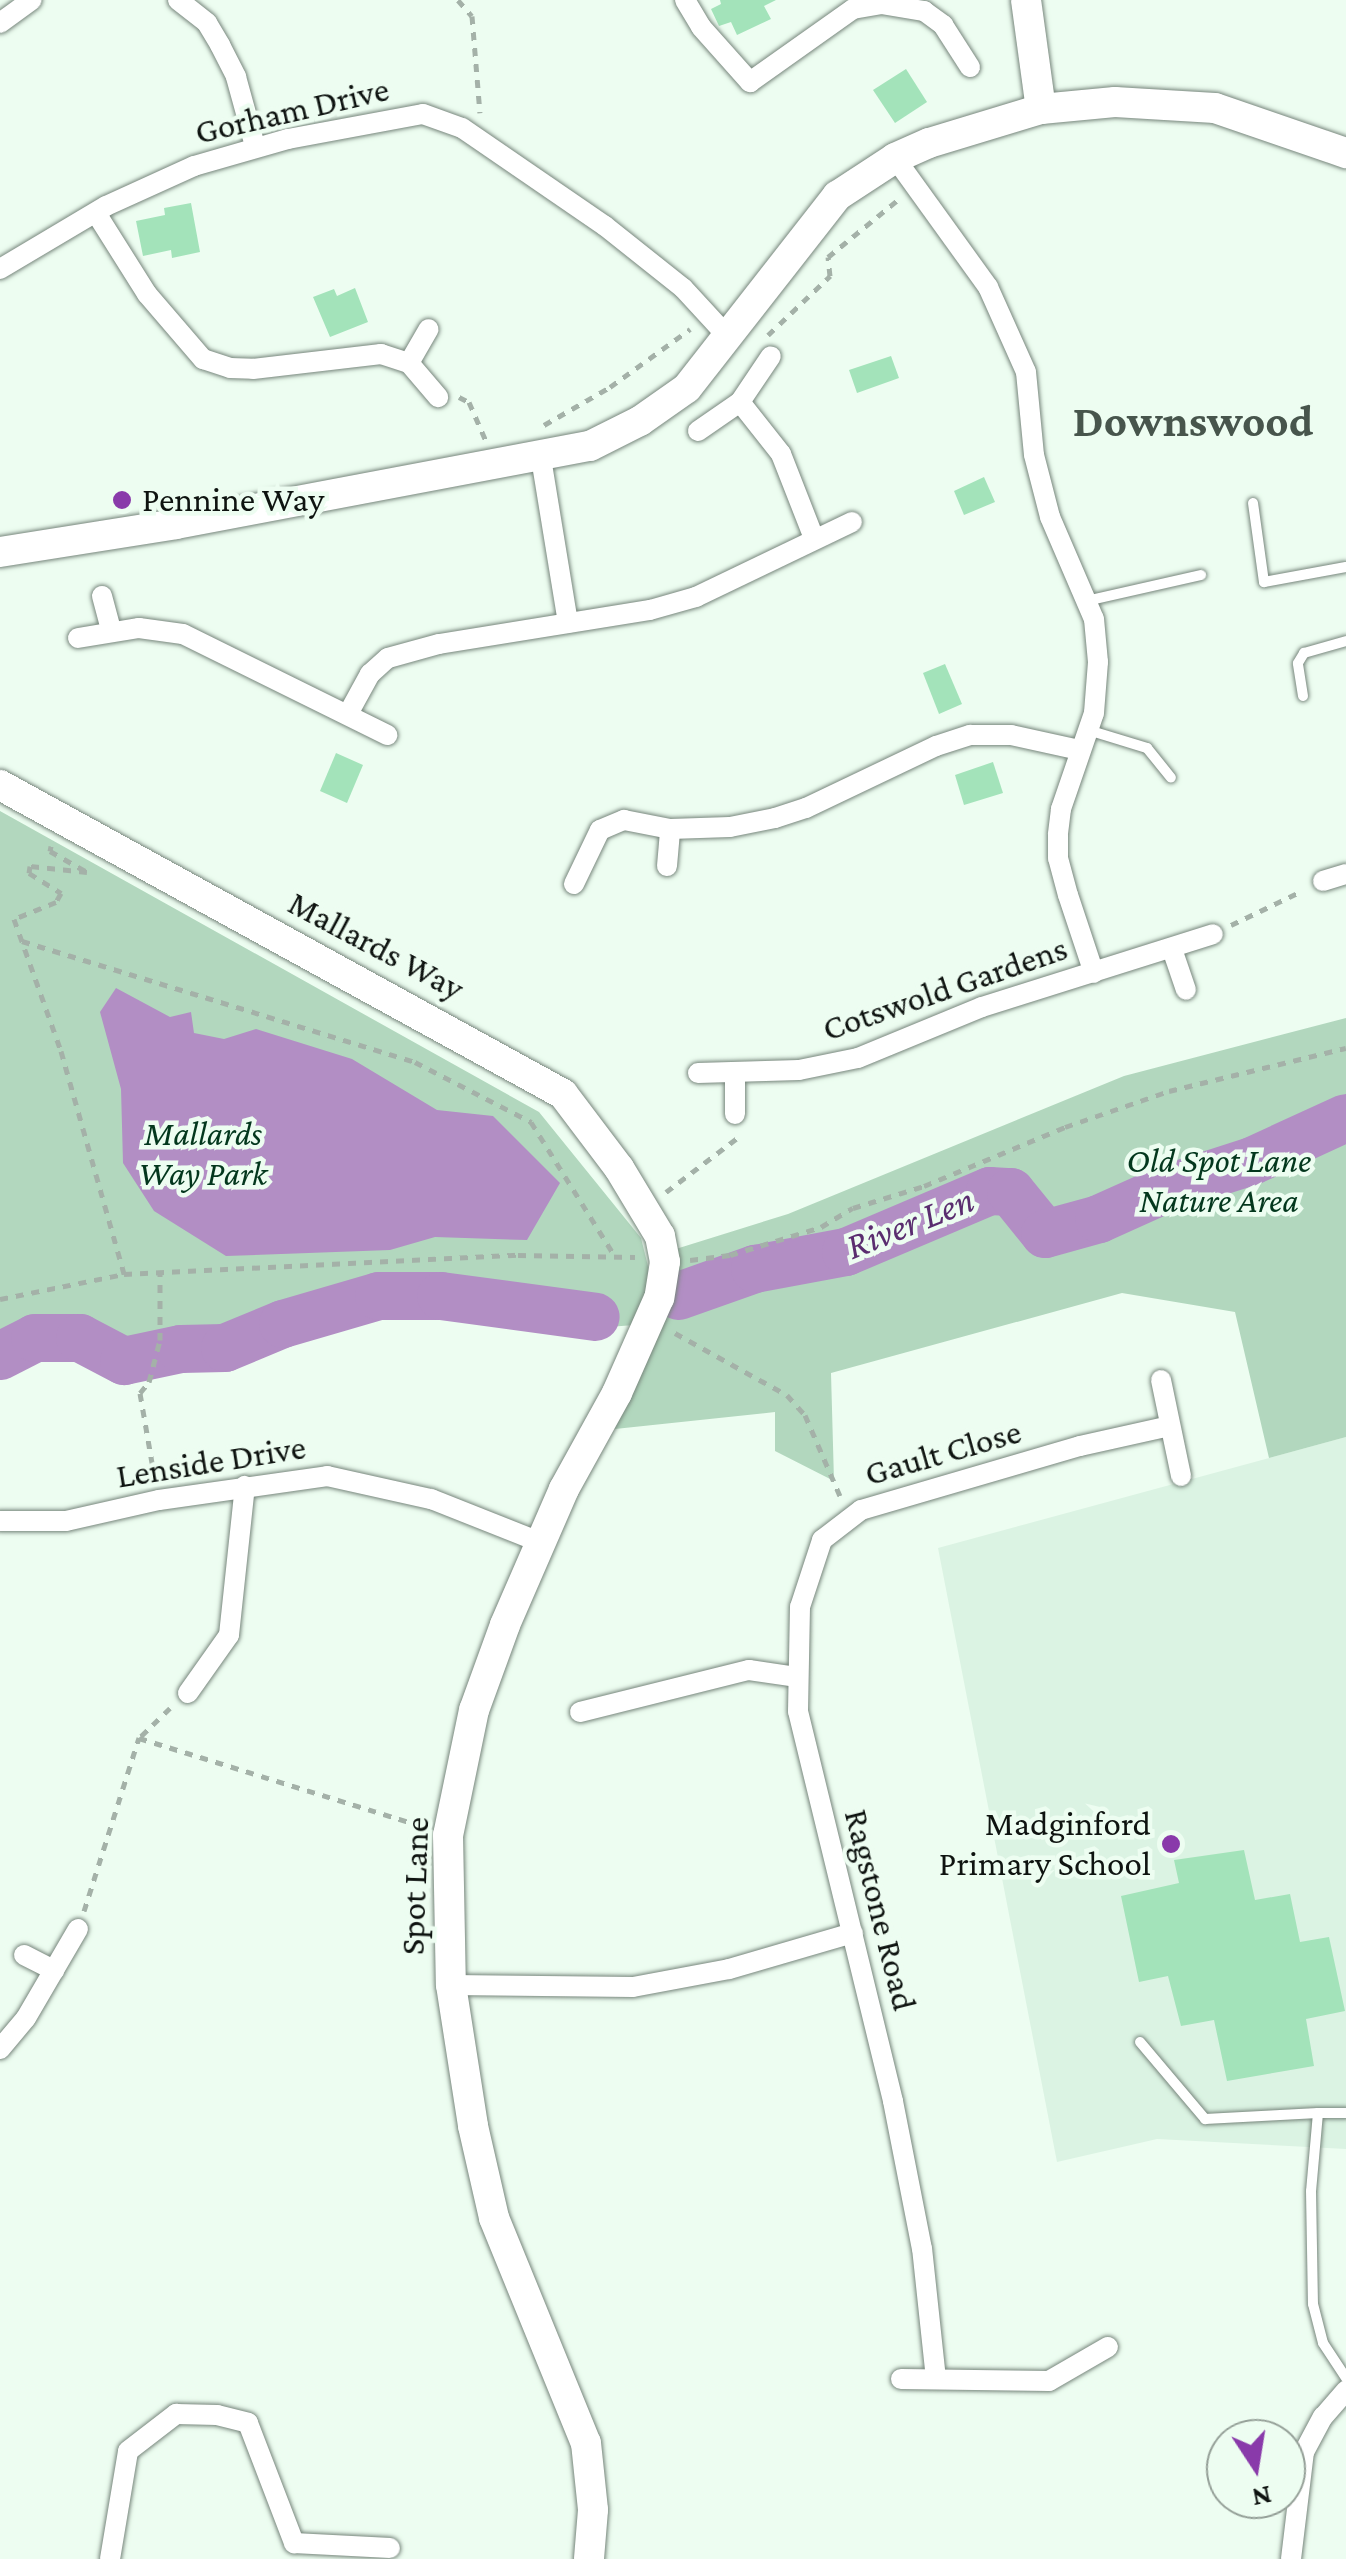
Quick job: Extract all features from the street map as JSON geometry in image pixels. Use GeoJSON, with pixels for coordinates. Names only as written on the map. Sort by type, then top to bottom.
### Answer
{"type":"FeatureCollection","features":[{"type":"Feature","properties":{"kind":"street"},"geometry":{"type":"LineString","coordinates":[[0,23],[32,0]]}},
{"type":"Feature","properties":{"kind":"street"},"geometry":{"type":"LineString","coordinates":[[178,0],[207,24],[220,45],[236,77],[255,146]]}},
{"type":"Feature","properties":{"kind":"street"},"geometry":{"type":"LineString","coordinates":[[685,0],[701,28],[750,82]]}},
{"type":"Feature","properties":{"kind":"street"},"geometry":{"type":"LineString","coordinates":[[1026,0],[1042,109]]}},
{"type":"Feature","properties":{"kind":"street"},"geometry":{"type":"LineString","coordinates":[[735,100],[750,82],[853,10],[881,4],[924,11],[943,25],[970,67]]}},
{"type":"Feature","properties":{"kind":"street"},"geometry":{"type":"LineString","coordinates":[[6,552],[541,458],[590,446],[640,421],[687,388],[837,196],[894,158],[1042,109],[1115,102],[1215,108],[1346,154]]}},
{"type":"Feature","properties":{"kind":"street","name":"Gorham Drive"},"geometry":{"type":"LineString","coordinates":[[0,270],[96,213],[194,166],[255,146],[380,118],[423,114],[462,128],[606,226],[728,337]]}},
{"type":"Feature","properties":{"kind":"street"},"geometry":{"type":"LineString","coordinates":[[894,158],[988,287],[1026,372],[1034,455],[1050,517],[1094,619],[1098,662],[1094,713],[1061,809],[1058,858],[1094,973]]}},
{"type":"Feature","properties":{"kind":"street"},"geometry":{"type":"LineString","coordinates":[[96,213],[148,294],[203,359],[230,368],[290,366],[381,354],[409,363],[438,398]]}},
{"type":"Feature","properties":{"kind":"street"},"geometry":{"type":"LineString","coordinates":[[409,363],[428,329]]}},
{"type":"Feature","properties":{"kind":"street"},"geometry":{"type":"LineString","coordinates":[[698,431],[740,402],[771,356]]}},
{"type":"Feature","properties":{"kind":"street"},"geometry":{"type":"LineString","coordinates":[[740,402],[782,454],[814,538]]}},
{"type":"Feature","properties":{"kind":"street"},"geometry":{"type":"LineString","coordinates":[[541,458],[568,623]]}},
{"type":"Feature","properties":{"kind":"street"},"geometry":{"type":"LineString","coordinates":[[348,714],[370,674],[388,658],[438,644],[650,610],[696,596],[852,522]]}},
{"type":"Feature","properties":{"kind":"street"},"geometry":{"type":"LineString","coordinates":[[102,596],[111,630]]}},
{"type":"Feature","properties":{"kind":"street"},"geometry":{"type":"LineString","coordinates":[[78,638],[111,630],[183,634],[387,734]]}},
{"type":"Feature","properties":{"kind":"street"},"geometry":{"type":"LineString","coordinates":[[574,884],[600,830],[624,820],[670,829],[730,827],[791,813],[936,746],[970,735],[1083,740]]}},
{"type":"Feature","properties":{"kind":"street","name":"Mallards Way"},"geometry":{"type":"LineString","coordinates":[[0,785],[562,1094],[644,1208],[663,1249]]}},
{"type":"Feature","properties":{"kind":"street"},"geometry":{"type":"LineString","coordinates":[[667,866],[670,829]]}},
{"type":"Feature","properties":{"kind":"street"},"geometry":{"type":"LineString","coordinates":[[1323,881],[1346,874]]}},
{"type":"Feature","properties":{"kind":"street","name":"Cotswold Gardens"},"geometry":{"type":"LineString","coordinates":[[698,1073],[799,1070],[858,1058],[982,1007],[1212,934]]}},
{"type":"Feature","properties":{"kind":"street"},"geometry":{"type":"LineString","coordinates":[[1172,949],[1186,990]]}},
{"type":"Feature","properties":{"kind":"street"},"geometry":{"type":"LineString","coordinates":[[735,1072],[735,1114]]}},
{"type":"Feature","properties":{"kind":"street","name":"Spot Lane"},"geometry":{"type":"LineString","coordinates":[[589,2559],[593,2510],[586,2444],[494,2218],[457,2044],[451,1985],[448,1834],[474,1710],[505,1624],[564,1488],[650,1320],[663,1249]]}},
{"type":"Feature","properties":{"kind":"street"},"geometry":{"type":"LineString","coordinates":[[1161,1380],[1181,1476]]}},
{"type":"Feature","properties":{"kind":"street","name":"Gault Close"},"geometry":{"type":"LineString","coordinates":[[797,1677],[800,1607],[811,1568],[822,1540],[850,1518],[862,1510],[1080,1446],[1170,1426]]}},
{"type":"Feature","properties":{"kind":"street","name":"Lenside Drive"},"geometry":{"type":"LineString","coordinates":[[0,1521],[66,1521],[158,1500],[327,1476],[386,1486],[542,1543]]}},
{"type":"Feature","properties":{"kind":"street"},"geometry":{"type":"LineString","coordinates":[[188,1693],[229,1635],[245,1486]]}},
{"type":"Feature","properties":{"kind":"street"},"geometry":{"type":"LineString","coordinates":[[580,1712],[749,1670],[797,1677]]}},
{"type":"Feature","properties":{"kind":"street","name":"Ragstone Road"},"geometry":{"type":"LineString","coordinates":[[797,1677],[798,1711],[853,1933],[922,2249],[936,2379]]}},
{"type":"Feature","properties":{"kind":"street"},"geometry":{"type":"LineString","coordinates":[[0,2049],[26,2018],[78,1929]]}},
{"type":"Feature","properties":{"kind":"street"},"geometry":{"type":"LineString","coordinates":[[451,1985],[632,1987],[729,1969],[853,1933]]}},
{"type":"Feature","properties":{"kind":"street"},"geometry":{"type":"LineString","coordinates":[[24,1955],[54,1970]]}},
{"type":"Feature","properties":{"kind":"street"},"geometry":{"type":"LineString","coordinates":[[901,2379],[1049,2381],[1108,2347]]}},
{"type":"Feature","properties":{"kind":"street"},"geometry":{"type":"LineString","coordinates":[[1291,2559],[1304,2452],[1322,2417],[1346,2391]]}},
{"type":"Feature","properties":{"kind":"street"},"geometry":{"type":"LineString","coordinates":[[110,2559],[128,2451],[176,2414],[217,2415],[248,2423],[294,2543]]}},
{"type":"Feature","properties":{"kind":"street"},"geometry":{"type":"LineString","coordinates":[[270,2541],[390,2548]]}},
{"type":"Feature","properties":{"kind":"lane"},"geometry":{"type":"LineString","coordinates":[[1253,503],[1264,582],[1346,567]]}},
{"type":"Feature","properties":{"kind":"lane"},"geometry":{"type":"LineString","coordinates":[[1086,601],[1201,574]]}},
{"type":"Feature","properties":{"kind":"lane"},"geometry":{"type":"LineString","coordinates":[[1303,696],[1298,663],[1304,653],[1346,640]]}},
{"type":"Feature","properties":{"kind":"lane"},"geometry":{"type":"LineString","coordinates":[[1083,740],[1147,748],[1171,778]]}},
{"type":"Feature","properties":{"kind":"lane"},"geometry":{"type":"LineString","coordinates":[[1140,2042],[1205,2119],[1346,2113]]}},
{"type":"Feature","properties":{"kind":"lane"},"geometry":{"type":"LineString","coordinates":[[1318,2113],[1312,2191],[1312,2304],[1323,2343],[1346,2378]]}},
{"type":"Feature","properties":{"kind":"path"},"geometry":{"type":"LineString","coordinates":[[458,0],[472,16],[482,141]]}},
{"type":"Feature","properties":{"kind":"path"},"geometry":{"type":"LineString","coordinates":[[771,356],[766,338],[830,276],[828,257],[914,186]]}},
{"type":"Feature","properties":{"kind":"path"},"geometry":{"type":"LineString","coordinates":[[532,428],[610,387],[706,314]]}},
{"type":"Feature","properties":{"kind":"path"},"geometry":{"type":"LineString","coordinates":[[438,398],[457,396],[470,402],[482,430]]}},
{"type":"Feature","properties":{"kind":"path"},"geometry":{"type":"LineString","coordinates":[[478,447],[502,438]]}},
{"type":"Feature","properties":{"kind":"path"},"geometry":{"type":"LineString","coordinates":[[61,820],[50,851],[87,872],[30,866],[30,873],[61,893],[56,902],[14,919],[61,1051],[124,1274]]}},
{"type":"Feature","properties":{"kind":"path"},"geometry":{"type":"LineString","coordinates":[[1212,934],[1323,881]]}},
{"type":"Feature","properties":{"kind":"path"},"geometry":{"type":"LineString","coordinates":[[22,940],[415,1062],[532,1122],[613,1253]]}},
{"type":"Feature","properties":{"kind":"path"},"geometry":{"type":"LineString","coordinates":[[0,1299],[124,1274],[663,1249],[730,1255],[821,1227],[853,1208],[924,1186],[1066,1127],[1169,1091],[1346,1048]]}},
{"type":"Feature","properties":{"kind":"path"},"geometry":{"type":"LineString","coordinates":[[644,1208],[747,1129],[752,1114],[735,1114]]}},
{"type":"Feature","properties":{"kind":"path"},"geometry":{"type":"LineString","coordinates":[[158,1500],[140,1392],[148,1382],[160,1340],[160,1274]]}},
{"type":"Feature","properties":{"kind":"path"},"geometry":{"type":"LineString","coordinates":[[650,1320],[788,1395],[805,1415],[850,1518]]}},
{"type":"Feature","properties":{"kind":"path"},"geometry":{"type":"LineString","coordinates":[[78,1929],[139,1738],[188,1693]]}},
{"type":"Feature","properties":{"kind":"path"},"geometry":{"type":"LineString","coordinates":[[139,1738],[448,1834]]}},
{"type":"Feature","properties":{"kind":"shaded area"},"geometry":{"type":"Polygon","coordinates":[[[116,988],[170,1017],[191,1012],[194,1033],[224,1039],[256,1029],[352,1059],[437,1110],[493,1116],[560,1183],[527,1240],[435,1237],[390,1250],[226,1256],[154,1211],[123,1163],[121,1089],[100,1012],[116,988]]]}},
{"type":"Feature","properties":{"kind":"shaded area","name":"Madginford Primary School"},"geometry":{"type":"Polygon","coordinates":[[[1346,1437],[1346,2149],[1157,2139],[1057,2162],[938,1548],[1346,1437]]]}},
{"type":"Feature","properties":{"kind":"green space"},"geometry":{"type":"Polygon","coordinates":[[[0,811],[539,1112],[641,1238],[652,1282],[663,1253],[788,1214],[1124,1076],[1346,1018],[1346,1437],[1269,1458],[1235,1312],[1122,1293],[831,1373],[834,1481],[775,1451],[775,1412],[596,1431],[635,1325],[594,1328],[476,1310],[409,1306],[365,1313],[255,1349],[141,1376],[103,1353],[71,1346],[0,1363],[0,811]]]}},
{"type":"Feature","properties":{"kind":"building"},"geometry":{"type":"Polygon","coordinates":[[[720,0],[776,0],[764,6],[771,19],[737,35],[731,22],[719,26],[711,9],[721,4],[720,0]]]}},
{"type":"Feature","properties":{"kind":"building"},"geometry":{"type":"Polygon","coordinates":[[[906,69],[927,102],[895,123],[873,90],[906,69]]]}},
{"type":"Feature","properties":{"kind":"building"},"geometry":{"type":"Polygon","coordinates":[[[191,203],[200,252],[172,258],[171,250],[143,256],[136,221],[165,215],[164,208],[191,203]]]}},
{"type":"Feature","properties":{"kind":"building"},"geometry":{"type":"Polygon","coordinates":[[[355,288],[368,322],[330,337],[313,297],[334,289],[337,296],[355,288]]]}},
{"type":"Feature","properties":{"kind":"building"},"geometry":{"type":"Polygon","coordinates":[[[891,356],[899,378],[857,393],[849,370],[891,356]]]}},
{"type":"Feature","properties":{"kind":"building"},"geometry":{"type":"Polygon","coordinates":[[[984,477],[995,502],[964,515],[954,491],[984,477]]]}},
{"type":"Feature","properties":{"kind":"building"},"geometry":{"type":"Polygon","coordinates":[[[945,664],[962,704],[939,714],[923,673],[945,664]]]}},
{"type":"Feature","properties":{"kind":"building"},"geometry":{"type":"Polygon","coordinates":[[[336,753],[363,765],[347,803],[320,791],[336,753]]]}},
{"type":"Feature","properties":{"kind":"building"},"geometry":{"type":"Polygon","coordinates":[[[993,762],[1003,793],[964,805],[955,775],[993,762]]]}},
{"type":"Feature","properties":{"kind":"building"},"geometry":{"type":"Polygon","coordinates":[[[1244,1850],[1255,1900],[1290,1894],[1300,1942],[1329,1937],[1345,2011],[1306,2019],[1314,2066],[1227,2081],[1214,2020],[1181,2026],[1168,1976],[1139,1982],[1121,1896],[1179,1883],[1174,1860],[1244,1850]]]}},
{"type":"Feature","properties":{"kind":"waterway","name":"River Len"},"geometry":{"type":"LineString","coordinates":[[679,1296],[755,1269],[846,1252],[990,1191],[1011,1192],[1045,1234],[1099,1219],[1168,1188],[1252,1161],[1346,1118]]}},
{"type":"Feature","properties":{"kind":"waterway","name":"River Len"},"geometry":{"type":"LineString","coordinates":[[0,1356],[35,1338],[80,1338],[124,1361],[181,1349],[225,1348],[283,1324],[379,1296],[441,1296],[596,1317]]}},
{"type":"Feature","properties":{"kind":"place","name":"Pennine Way"},"geometry":{"type":"Point","coordinates":[122,500]}},
{"type":"Feature","properties":{"kind":"place","name":"Madginford Primary School"},"geometry":{"type":"Point","coordinates":[1171,1844]}},
{"type":"Feature","properties":{"kind":"district","name":"Downswood"},"geometry":{"type":"Point","coordinates":[1193,422]}},
{"type":"Feature","properties":{"kind":"park label","name":"Mallards Way Park"},"geometry":{"type":"Point","coordinates":[203,1154]}},
{"type":"Feature","properties":{"kind":"park label","name":"Old Spot Lane Nature Area"},"geometry":{"type":"Point","coordinates":[1219,1181]}}]}
